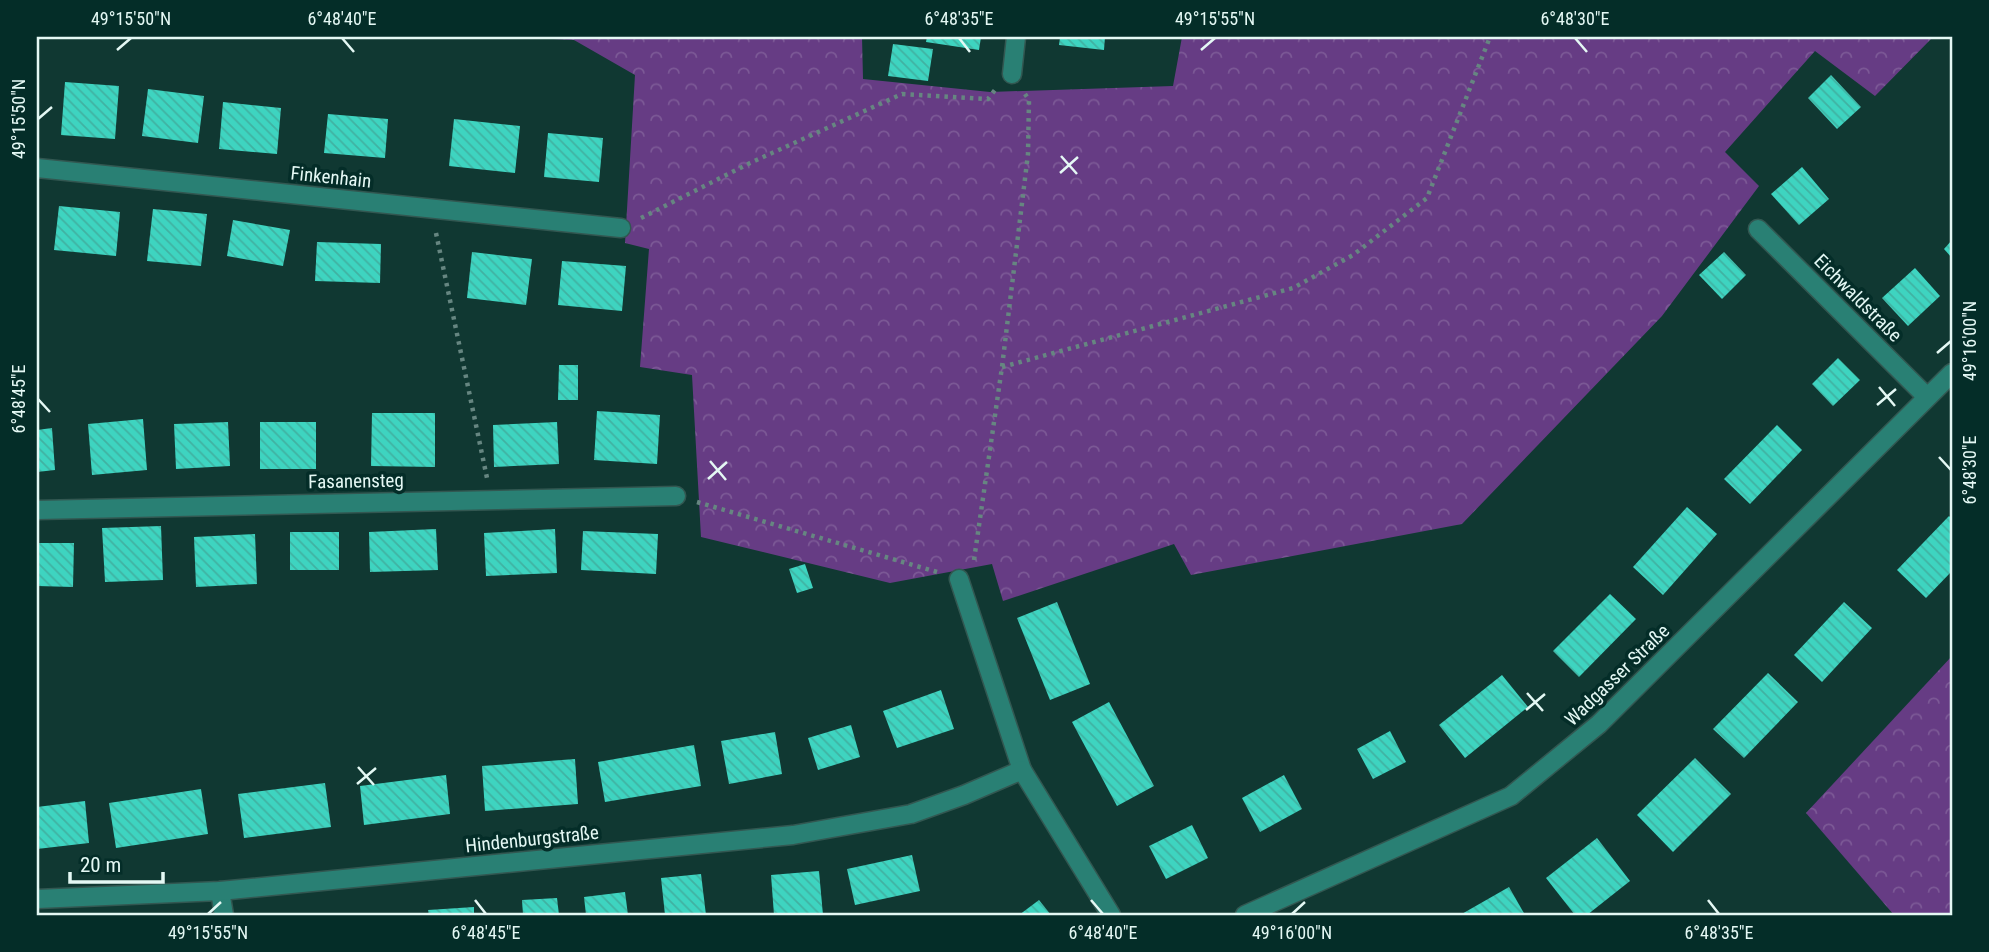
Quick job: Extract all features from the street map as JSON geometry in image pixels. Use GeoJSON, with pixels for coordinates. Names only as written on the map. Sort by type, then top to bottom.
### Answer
{"type":"FeatureCollection","features":[{"type":"Feature","properties":{"kind":"street"},"geometry":{"type":"LineString","coordinates":[[1012,74],[1016,37]]}},
{"type":"Feature","properties":{"kind":"street","name":"Finkenhain"},"geometry":{"type":"LineString","coordinates":[[37,168],[621,228]]}},
{"type":"Feature","properties":{"kind":"street","name":"Eichwaldstraße"},"geometry":{"type":"LineString","coordinates":[[1758,229],[1927,397]]}},
{"type":"Feature","properties":{"kind":"street","name":"Wadgasser Straße"},"geometry":{"type":"LineString","coordinates":[[1245,915],[1511,796],[1600,724],[1952,373]]}},
{"type":"Feature","properties":{"kind":"street","name":"Fasanensteg"},"geometry":{"type":"LineString","coordinates":[[37,510],[676,496]]}},
{"type":"Feature","properties":{"kind":"street"},"geometry":{"type":"LineString","coordinates":[[959,579],[1022,770],[1111,915]]}},
{"type":"Feature","properties":{"kind":"street","name":"Hindenburgstraße"},"geometry":{"type":"LineString","coordinates":[[37,900],[220,891],[793,835],[911,814],[1022,770]]}},
{"type":"Feature","properties":{"kind":"street"},"geometry":{"type":"LineString","coordinates":[[220,891],[224,915]]}},
{"type":"Feature","properties":{"kind":"path"},"geometry":{"type":"LineString","coordinates":[[1002,367],[1293,288],[1353,255],[1427,198],[1490,37]]}},
{"type":"Feature","properties":{"kind":"path"},"geometry":{"type":"LineString","coordinates":[[621,228],[750,163],[902,94],[988,99],[1012,74],[1029,100],[1028,154],[1002,367],[974,563],[959,579],[676,496]]}},
{"type":"Feature","properties":{"kind":"path"},"geometry":{"type":"LineString","coordinates":[[431,208],[491,499]]}},
{"type":"Feature","properties":{"kind":"green space"},"geometry":{"type":"Polygon","coordinates":[[[511,37],[862,37],[863,79],[990,92],[1173,86],[1182,37],[1933,37],[1875,96],[1815,51],[1725,152],[1759,186],[1662,316],[1462,524],[1191,575],[1174,544],[1003,601],[992,564],[890,583],[701,537],[692,375],[640,367],[649,249],[625,243],[635,75],[574,40],[511,37]]]}},
{"type":"Feature","properties":{"kind":"green space"},"geometry":{"type":"Polygon","coordinates":[[[1952,656],[1952,915],[1894,915],[1806,813],[1952,656]]]}},
{"type":"Feature","properties":{"kind":"building"},"geometry":{"type":"Polygon","coordinates":[[[927,37],[981,37],[979,50],[926,42],[927,37]]]}},
{"type":"Feature","properties":{"kind":"building"},"geometry":{"type":"Polygon","coordinates":[[[1060,37],[1105,37],[1104,50],[1059,45],[1060,37]]]}},
{"type":"Feature","properties":{"kind":"building"},"geometry":{"type":"Polygon","coordinates":[[[893,44],[933,49],[928,81],[888,76],[893,44]]]}},
{"type":"Feature","properties":{"kind":"building"},"geometry":{"type":"Polygon","coordinates":[[[1831,75],[1861,107],[1837,129],[1808,98],[1831,75]]]}},
{"type":"Feature","properties":{"kind":"building"},"geometry":{"type":"Polygon","coordinates":[[[65,82],[119,86],[115,139],[61,135],[65,82]]]}},
{"type":"Feature","properties":{"kind":"building"},"geometry":{"type":"Polygon","coordinates":[[[148,89],[204,96],[198,143],[142,136],[148,89]]]}},
{"type":"Feature","properties":{"kind":"building"},"geometry":{"type":"Polygon","coordinates":[[[223,102],[281,108],[277,154],[219,149],[223,102]]]}},
{"type":"Feature","properties":{"kind":"building"},"geometry":{"type":"Polygon","coordinates":[[[328,114],[388,119],[385,158],[324,153],[328,114]]]}},
{"type":"Feature","properties":{"kind":"building"},"geometry":{"type":"Polygon","coordinates":[[[454,119],[520,126],[515,173],[449,166],[454,119]]]}},
{"type":"Feature","properties":{"kind":"building"},"geometry":{"type":"Polygon","coordinates":[[[548,133],[603,138],[599,182],[544,177],[548,133]]]}},
{"type":"Feature","properties":{"kind":"building"},"geometry":{"type":"Polygon","coordinates":[[[1802,167],[1829,199],[1799,225],[1771,194],[1802,167]]]}},
{"type":"Feature","properties":{"kind":"building"},"geometry":{"type":"Polygon","coordinates":[[[59,206],[120,212],[116,256],[54,250],[59,206]]]}},
{"type":"Feature","properties":{"kind":"building"},"geometry":{"type":"Polygon","coordinates":[[[153,209],[207,214],[201,266],[147,261],[153,209]]]}},
{"type":"Feature","properties":{"kind":"building"},"geometry":{"type":"Polygon","coordinates":[[[233,220],[290,230],[283,266],[227,256],[233,220]]]}},
{"type":"Feature","properties":{"kind":"building"},"geometry":{"type":"Polygon","coordinates":[[[1952,240],[1952,258],[1944,249],[1952,240]]]}},
{"type":"Feature","properties":{"kind":"building"},"geometry":{"type":"Polygon","coordinates":[[[317,242],[381,244],[380,283],[315,281],[317,242]]]}},
{"type":"Feature","properties":{"kind":"building"},"geometry":{"type":"Polygon","coordinates":[[[472,252],[532,259],[526,305],[467,298],[472,252]]]}},
{"type":"Feature","properties":{"kind":"building"},"geometry":{"type":"Polygon","coordinates":[[[1724,252],[1746,275],[1722,299],[1699,275],[1724,252]]]}},
{"type":"Feature","properties":{"kind":"building"},"geometry":{"type":"Polygon","coordinates":[[[562,261],[626,266],[622,311],[558,305],[562,261]]]}},
{"type":"Feature","properties":{"kind":"building"},"geometry":{"type":"Polygon","coordinates":[[[1915,268],[1940,296],[1908,326],[1882,298],[1915,268]]]}},
{"type":"Feature","properties":{"kind":"building"},"geometry":{"type":"Polygon","coordinates":[[[1838,358],[1860,380],[1833,406],[1812,384],[1838,358]]]}},
{"type":"Feature","properties":{"kind":"building"},"geometry":{"type":"Polygon","coordinates":[[[559,365],[578,365],[578,400],[558,400],[559,365]]]}},
{"type":"Feature","properties":{"kind":"building"},"geometry":{"type":"Polygon","coordinates":[[[597,411],[660,415],[657,464],[594,460],[597,411]]]}},
{"type":"Feature","properties":{"kind":"building"},"geometry":{"type":"Polygon","coordinates":[[[372,413],[435,413],[435,467],[371,466],[372,413]]]}},
{"type":"Feature","properties":{"kind":"building"},"geometry":{"type":"Polygon","coordinates":[[[143,419],[147,470],[92,475],[88,424],[143,419]]]}},
{"type":"Feature","properties":{"kind":"building"},"geometry":{"type":"Polygon","coordinates":[[[228,422],[230,466],[176,469],[174,424],[228,422]]]}},
{"type":"Feature","properties":{"kind":"building"},"geometry":{"type":"Polygon","coordinates":[[[260,422],[316,422],[316,469],[260,469],[260,422]]]}},
{"type":"Feature","properties":{"kind":"building"},"geometry":{"type":"Polygon","coordinates":[[[557,422],[559,464],[494,467],[493,425],[557,422]]]}},
{"type":"Feature","properties":{"kind":"building"},"geometry":{"type":"Polygon","coordinates":[[[1777,425],[1802,450],[1750,504],[1724,479],[1777,425]]]}},
{"type":"Feature","properties":{"kind":"building"},"geometry":{"type":"Polygon","coordinates":[[[52,428],[55,470],[37,472],[37,430],[52,428]]]}},
{"type":"Feature","properties":{"kind":"building"},"geometry":{"type":"Polygon","coordinates":[[[1687,507],[1717,534],[1663,595],[1633,567],[1687,507]]]}},
{"type":"Feature","properties":{"kind":"building"},"geometry":{"type":"Polygon","coordinates":[[[1949,516],[1952,519],[1952,571],[1926,598],[1897,570],[1949,516]]]}},
{"type":"Feature","properties":{"kind":"building"},"geometry":{"type":"Polygon","coordinates":[[[161,526],[163,580],[105,582],[102,528],[161,526]]]}},
{"type":"Feature","properties":{"kind":"building"},"geometry":{"type":"Polygon","coordinates":[[[436,529],[438,570],[370,572],[369,532],[436,529]]]}},
{"type":"Feature","properties":{"kind":"building"},"geometry":{"type":"Polygon","coordinates":[[[555,529],[557,573],[486,576],[484,533],[555,529]]]}},
{"type":"Feature","properties":{"kind":"building"},"geometry":{"type":"Polygon","coordinates":[[[583,531],[658,534],[656,574],[581,570],[583,531]]]}},
{"type":"Feature","properties":{"kind":"building"},"geometry":{"type":"Polygon","coordinates":[[[290,532],[339,532],[339,570],[290,570],[290,532]]]}},
{"type":"Feature","properties":{"kind":"building"},"geometry":{"type":"Polygon","coordinates":[[[255,534],[257,584],[196,587],[194,537],[255,534]]]}},
{"type":"Feature","properties":{"kind":"building"},"geometry":{"type":"Polygon","coordinates":[[[37,543],[74,543],[73,587],[37,586],[37,543]]]}},
{"type":"Feature","properties":{"kind":"building"},"geometry":{"type":"Polygon","coordinates":[[[805,564],[813,588],[797,593],[789,569],[805,564]]]}},
{"type":"Feature","properties":{"kind":"building"},"geometry":{"type":"Polygon","coordinates":[[[1610,594],[1636,619],[1579,677],[1553,651],[1610,594]]]}},
{"type":"Feature","properties":{"kind":"building"},"geometry":{"type":"Polygon","coordinates":[[[1057,602],[1090,684],[1050,700],[1017,618],[1057,602]]]}},
{"type":"Feature","properties":{"kind":"building"},"geometry":{"type":"Polygon","coordinates":[[[1844,602],[1872,628],[1822,682],[1794,655],[1844,602]]]}},
{"type":"Feature","properties":{"kind":"building"},"geometry":{"type":"Polygon","coordinates":[[[1768,673],[1798,702],[1744,758],[1713,729],[1768,673]]]}},
{"type":"Feature","properties":{"kind":"building"},"geometry":{"type":"Polygon","coordinates":[[[1502,675],[1528,707],[1465,758],[1439,725],[1502,675]]]}},
{"type":"Feature","properties":{"kind":"building"},"geometry":{"type":"Polygon","coordinates":[[[941,690],[954,729],[897,748],[883,711],[941,690]]]}},
{"type":"Feature","properties":{"kind":"building"},"geometry":{"type":"Polygon","coordinates":[[[1109,702],[1154,786],[1117,806],[1072,722],[1109,702]]]}},
{"type":"Feature","properties":{"kind":"building"},"geometry":{"type":"Polygon","coordinates":[[[851,725],[860,757],[818,770],[808,738],[851,725]]]}},
{"type":"Feature","properties":{"kind":"building"},"geometry":{"type":"Polygon","coordinates":[[[1390,731],[1406,762],[1373,779],[1357,749],[1390,731]]]}},
{"type":"Feature","properties":{"kind":"building"},"geometry":{"type":"Polygon","coordinates":[[[775,732],[782,774],[729,784],[721,741],[775,732]]]}},
{"type":"Feature","properties":{"kind":"building"},"geometry":{"type":"Polygon","coordinates":[[[694,745],[701,786],[605,802],[598,762],[694,745]]]}},
{"type":"Feature","properties":{"kind":"building"},"geometry":{"type":"Polygon","coordinates":[[[1695,758],[1731,794],[1673,852],[1637,815],[1695,758]]]}},
{"type":"Feature","properties":{"kind":"building"},"geometry":{"type":"Polygon","coordinates":[[[575,759],[578,804],[485,811],[482,766],[575,759]]]}},
{"type":"Feature","properties":{"kind":"building"},"geometry":{"type":"Polygon","coordinates":[[[446,775],[450,814],[364,825],[360,786],[446,775]]]}},
{"type":"Feature","properties":{"kind":"building"},"geometry":{"type":"Polygon","coordinates":[[[1284,775],[1302,809],[1260,832],[1242,798],[1284,775]]]}},
{"type":"Feature","properties":{"kind":"building"},"geometry":{"type":"Polygon","coordinates":[[[325,783],[331,827],[244,838],[238,794],[325,783]]]}},
{"type":"Feature","properties":{"kind":"building"},"geometry":{"type":"Polygon","coordinates":[[[201,789],[208,834],[116,848],[109,803],[201,789]]]}},
{"type":"Feature","properties":{"kind":"building"},"geometry":{"type":"Polygon","coordinates":[[[85,801],[89,843],[37,849],[37,807],[85,801]]]}},
{"type":"Feature","properties":{"kind":"building"},"geometry":{"type":"Polygon","coordinates":[[[1192,825],[1208,858],[1166,879],[1149,846],[1192,825]]]}},
{"type":"Feature","properties":{"kind":"building"},"geometry":{"type":"Polygon","coordinates":[[[1597,838],[1630,881],[1587,915],[1575,915],[1546,878],[1597,838]]]}},
{"type":"Feature","properties":{"kind":"building"},"geometry":{"type":"Polygon","coordinates":[[[912,855],[920,891],[855,905],[847,869],[912,855]]]}},
{"type":"Feature","properties":{"kind":"building"},"geometry":{"type":"Polygon","coordinates":[[[819,871],[823,915],[774,915],[771,875],[819,871]]]}},
{"type":"Feature","properties":{"kind":"building"},"geometry":{"type":"Polygon","coordinates":[[[701,874],[706,915],[665,915],[661,878],[701,874]]]}},
{"type":"Feature","properties":{"kind":"building"},"geometry":{"type":"Polygon","coordinates":[[[1509,887],[1525,915],[1460,915],[1509,887]]]}},
{"type":"Feature","properties":{"kind":"building"},"geometry":{"type":"Polygon","coordinates":[[[625,892],[628,915],[586,915],[584,897],[625,892]]]}},
{"type":"Feature","properties":{"kind":"building"},"geometry":{"type":"Polygon","coordinates":[[[557,898],[559,915],[523,915],[522,900],[557,898]]]}},
{"type":"Feature","properties":{"kind":"building"},"geometry":{"type":"Polygon","coordinates":[[[1039,900],[1051,915],[1019,915],[1039,900]]]}},
{"type":"Feature","properties":{"kind":"building"},"geometry":{"type":"Polygon","coordinates":[[[474,907],[474,915],[429,915],[428,910],[474,907]]]}}]}
